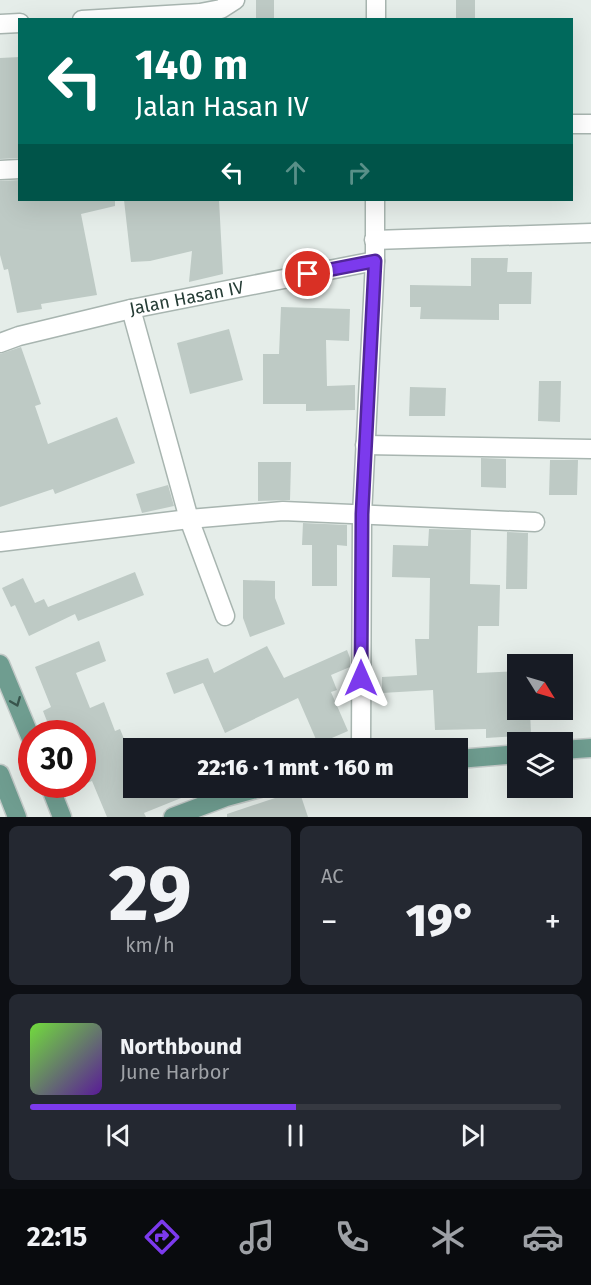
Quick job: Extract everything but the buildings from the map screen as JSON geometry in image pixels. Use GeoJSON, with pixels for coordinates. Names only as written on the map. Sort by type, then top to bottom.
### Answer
{"type":"FeatureCollection","features":[{"type":"Feature","properties":{"kind":"main road"},"geometry":{"type":"LineString","coordinates":[[0,664],[23,720]]}},
{"type":"Feature","properties":{"kind":"main road"},"geometry":{"type":"LineString","coordinates":[[573,749],[591,748]]}},
{"type":"Feature","properties":{"kind":"main road"},"geometry":{"type":"LineString","coordinates":[[468,758],[507,755]]}},
{"type":"Feature","properties":{"kind":"main road"},"geometry":{"type":"LineString","coordinates":[[0,774],[17,817]]}},
{"type":"Feature","properties":{"kind":"main road"},"geometry":{"type":"LineString","coordinates":[[55,798],[62,817]]}},
{"type":"Feature","properties":{"kind":"main road"},"geometry":{"type":"LineString","coordinates":[[173,817],[223,798]]}},
{"type":"Feature","properties":{"kind":"street"},"geometry":{"type":"LineString","coordinates":[[116,18],[200,13],[221,9],[235,0]]}},
{"type":"Feature","properties":{"kind":"street"},"geometry":{"type":"LineString","coordinates":[[376,0],[376,18]]}},
{"type":"Feature","properties":{"kind":"street"},"geometry":{"type":"LineString","coordinates":[[0,24],[18,23]]}},
{"type":"Feature","properties":{"kind":"street"},"geometry":{"type":"LineString","coordinates":[[573,124],[591,124]]}},
{"type":"Feature","properties":{"kind":"street"},"geometry":{"type":"LineString","coordinates":[[0,170],[18,169]]}},
{"type":"Feature","properties":{"kind":"street"},"geometry":{"type":"LineString","coordinates":[[361,738],[362,514],[375,261],[375,201]]}},
{"type":"Feature","properties":{"kind":"street"},"geometry":{"type":"LineString","coordinates":[[374,240],[591,233]]}},
{"type":"Feature","properties":{"kind":"street","name":"Jalan Hasan IV"},"geometry":{"type":"LineString","coordinates":[[0,343],[19,336],[131,309],[375,261]]}},
{"type":"Feature","properties":{"kind":"street"},"geometry":{"type":"LineString","coordinates":[[131,309],[189,519],[225,616]]}},
{"type":"Feature","properties":{"kind":"street"},"geometry":{"type":"LineString","coordinates":[[365,445],[591,449]]}},
{"type":"Feature","properties":{"kind":"street"},"geometry":{"type":"LineString","coordinates":[[0,542],[189,519],[283,511],[536,522]]}},
{"type":"Feature","properties":{"kind":"route"},"geometry":{"type":"LineString","coordinates":[[308,274],[375,261],[362,514],[361,678]]}}]}
